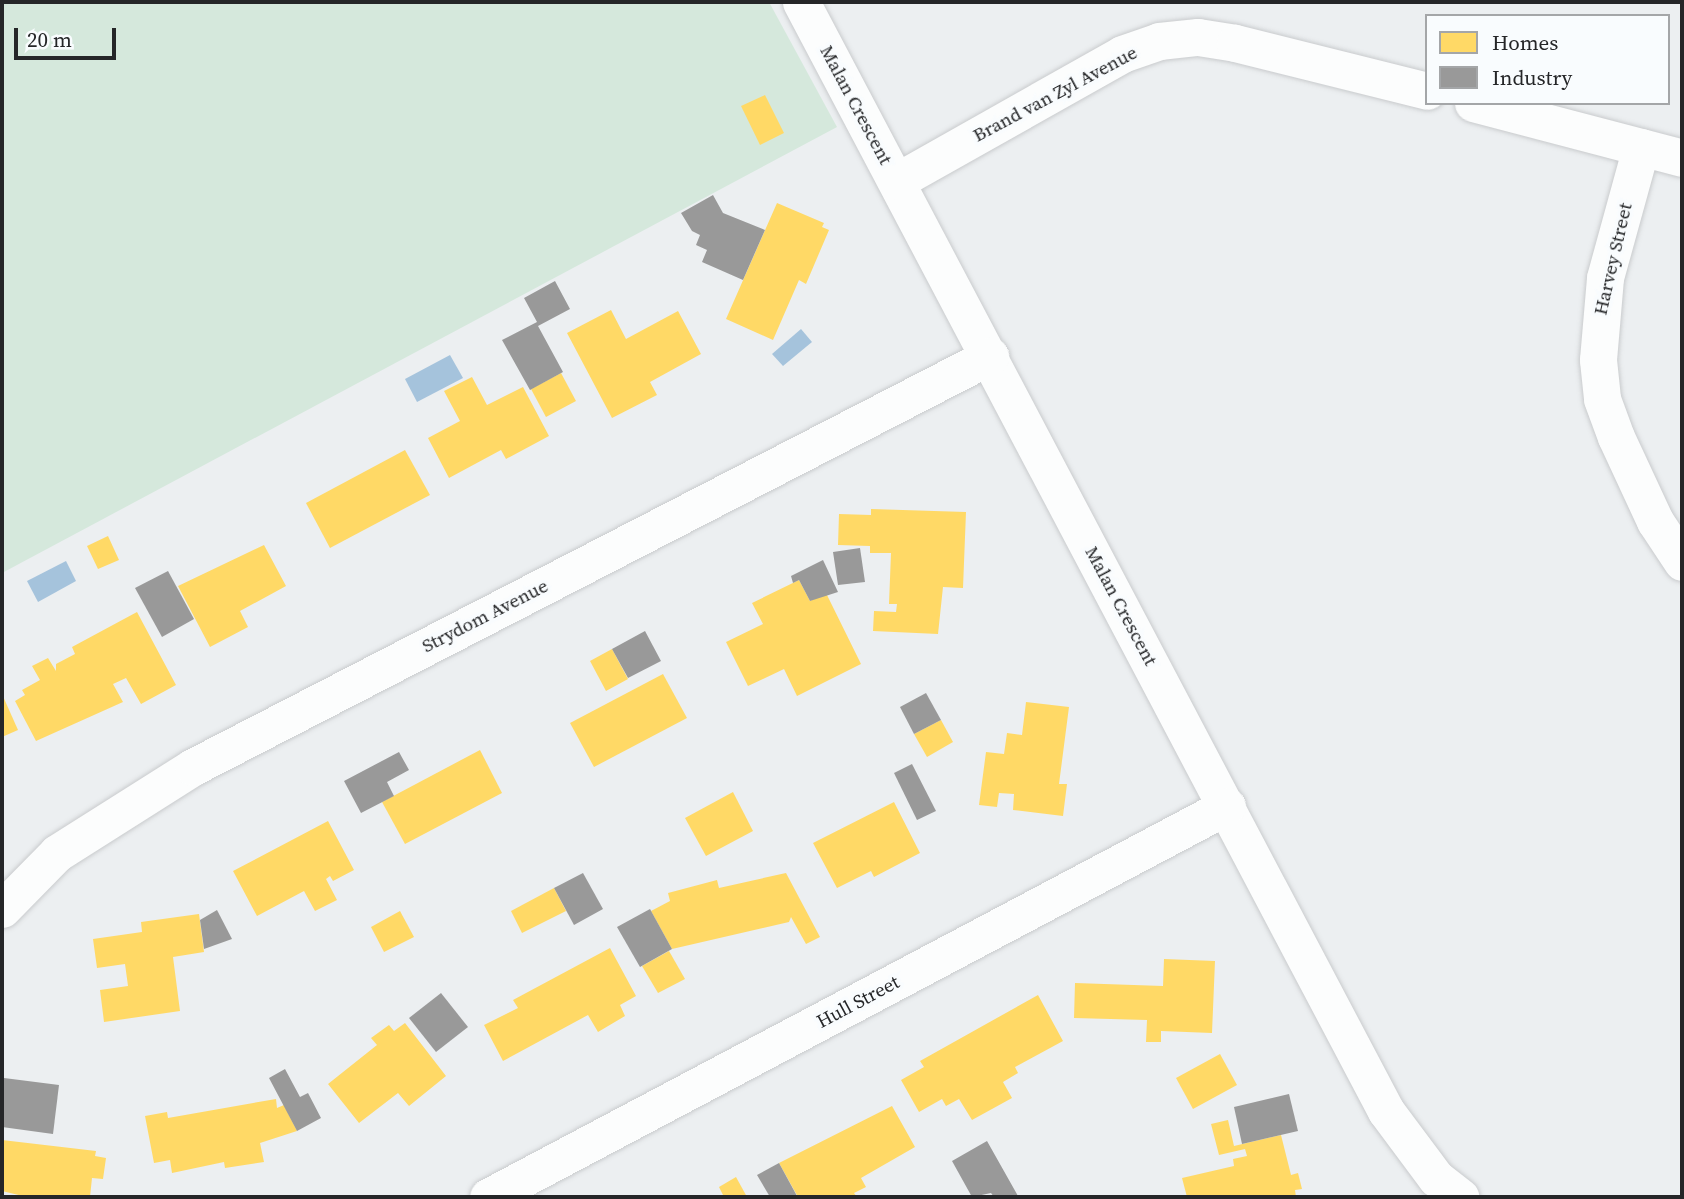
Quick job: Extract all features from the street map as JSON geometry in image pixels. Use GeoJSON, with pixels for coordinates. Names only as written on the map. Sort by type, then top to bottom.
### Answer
{"type":"FeatureCollection","features":[{"type":"Feature","properties":{"kind":"street","name":"Malan Crescent"},"geometry":{"type":"LineString","coordinates":[[801,2],[1386,1111],[1436,1178],[1460,1197]]}},
{"type":"Feature","properties":{"kind":"street","name":"Brand van Zyl Avenue"},"geometry":{"type":"LineString","coordinates":[[897,181],[1122,54],[1159,41],[1198,37],[1235,43],[1425,90]]}},
{"type":"Feature","properties":{"kind":"street"},"geometry":{"type":"LineString","coordinates":[[1481,105],[1682,158]]}},
{"type":"Feature","properties":{"kind":"street","name":"Harvey Street"},"geometry":{"type":"LineString","coordinates":[[1641,147],[1605,278],[1598,360],[1602,399],[1620,447],[1655,521],[1682,562]]}},
{"type":"Feature","properties":{"kind":"street","name":"Strydom Avenue"},"geometry":{"type":"LineString","coordinates":[[2,909],[57,853],[193,767],[989,356]]}},
{"type":"Feature","properties":{"kind":"street","name":"Hull Street"},"geometry":{"type":"LineString","coordinates":[[488,1197],[1227,806]]}},
{"type":"Feature","properties":{"kind":"green space"},"geometry":{"type":"Polygon","coordinates":[[[2,2],[769,2],[837,127],[2,573],[2,2]]]}},
{"type":"Feature","properties":{"kind":"water"},"geometry":{"type":"Polygon","coordinates":[[[801,329],[812,342],[783,366],[772,354],[801,329]]]}},
{"type":"Feature","properties":{"kind":"water"},"geometry":{"type":"Polygon","coordinates":[[[450,355],[463,378],[417,402],[405,379],[450,355]]]}},
{"type":"Feature","properties":{"kind":"water"},"geometry":{"type":"Polygon","coordinates":[[[66,561],[76,581],[38,602],[27,581],[66,561]]]}},
{"type":"Feature","properties":{"kind":"building: Homes"},"geometry":{"type":"Polygon","coordinates":[[[765,95],[784,133],[760,145],[741,106],[765,95]]]}},
{"type":"Feature","properties":{"kind":"building: Homes"},"geometry":{"type":"Polygon","coordinates":[[[777,203],[824,223],[822,227],[829,230],[806,284],[799,280],[773,340],[726,319],[777,203]]]}},
{"type":"Feature","properties":{"kind":"building: Homes"},"geometry":{"type":"Polygon","coordinates":[[[611,310],[626,339],[678,311],[701,354],[650,382],[657,395],[612,418],[567,333],[611,310]]]}},
{"type":"Feature","properties":{"kind":"building: Homes"},"geometry":{"type":"Polygon","coordinates":[[[561,373],[576,401],[546,417],[531,389],[561,373]]]}},
{"type":"Feature","properties":{"kind":"building: Homes"},"geometry":{"type":"Polygon","coordinates":[[[472,377],[487,405],[523,387],[549,436],[506,459],[501,450],[449,478],[428,438],[460,421],[444,391],[472,377]]]}},
{"type":"Feature","properties":{"kind":"building: Homes"},"geometry":{"type":"Polygon","coordinates":[[[405,450],[430,495],[330,548],[306,503],[405,450]]]}},
{"type":"Feature","properties":{"kind":"building: Homes"},"geometry":{"type":"Polygon","coordinates":[[[871,509],[966,512],[963,588],[943,587],[938,634],[873,631],[874,611],[896,612],[897,604],[889,604],[891,553],[870,553],[870,546],[838,545],[839,514],[871,515],[871,509]]]}},
{"type":"Feature","properties":{"kind":"building: Homes"},"geometry":{"type":"Polygon","coordinates":[[[108,536],[119,560],[98,569],[87,546],[108,536]]]}},
{"type":"Feature","properties":{"kind":"building: Homes"},"geometry":{"type":"Polygon","coordinates":[[[264,545],[286,586],[240,611],[248,627],[210,647],[178,586],[264,545]]]}},
{"type":"Feature","properties":{"kind":"building: Homes"},"geometry":{"type":"Polygon","coordinates":[[[799,580],[810,601],[826,593],[861,664],[797,696],[784,669],[748,686],[726,642],[763,624],[752,603],[799,580]]]}},
{"type":"Feature","properties":{"kind":"building: Homes"},"geometry":{"type":"Polygon","coordinates":[[[137,612],[176,685],[141,704],[126,678],[113,684],[123,702],[36,741],[15,701],[25,695],[22,690],[40,680],[32,666],[48,658],[56,671],[56,664],[75,654],[72,647],[137,612]]]}},
{"type":"Feature","properties":{"kind":"building: Homes"},"geometry":{"type":"Polygon","coordinates":[[[612,649],[628,679],[606,691],[590,661],[612,649]]]}},
{"type":"Feature","properties":{"kind":"building: Homes"},"geometry":{"type":"Polygon","coordinates":[[[663,674],[687,718],[594,767],[570,723],[663,674]]]}},
{"type":"Feature","properties":{"kind":"building: Homes"},"geometry":{"type":"Polygon","coordinates":[[[2,694],[18,730],[2,737],[2,694]]]}},
{"type":"Feature","properties":{"kind":"building: Homes"},"geometry":{"type":"Polygon","coordinates":[[[1026,702],[1069,707],[1059,784],[1067,784],[1063,816],[1013,810],[1014,794],[999,793],[997,807],[979,805],[986,752],[1004,754],[1007,733],[1022,735],[1026,702]]]}},
{"type":"Feature","properties":{"kind":"building: Homes"},"geometry":{"type":"Polygon","coordinates":[[[941,720],[953,742],[927,757],[914,734],[941,720]]]}},
{"type":"Feature","properties":{"kind":"building: Homes"},"geometry":{"type":"Polygon","coordinates":[[[480,750],[502,793],[405,844],[382,802],[480,750]]]}},
{"type":"Feature","properties":{"kind":"building: Homes"},"geometry":{"type":"Polygon","coordinates":[[[733,792],[753,831],[706,856],[685,818],[733,792]]]}},
{"type":"Feature","properties":{"kind":"building: Homes"},"geometry":{"type":"Polygon","coordinates":[[[894,802],[920,853],[874,877],[871,871],[837,888],[813,843],[894,802]]]}},
{"type":"Feature","properties":{"kind":"building: Homes"},"geometry":{"type":"Polygon","coordinates":[[[328,821],[354,870],[333,881],[330,876],[326,879],[337,900],[315,911],[304,891],[257,916],[233,871],[328,821]]]}},
{"type":"Feature","properties":{"kind":"building: Homes"},"geometry":{"type":"Polygon","coordinates":[[[786,873],[820,937],[806,944],[791,917],[789,922],[672,949],[651,911],[670,901],[668,893],[717,880],[719,888],[786,873]]]}},
{"type":"Feature","properties":{"kind":"building: Homes"},"geometry":{"type":"Polygon","coordinates":[[[554,888],[566,911],[522,933],[511,911],[554,888]]]}},
{"type":"Feature","properties":{"kind":"building: Homes"},"geometry":{"type":"Polygon","coordinates":[[[400,911],[414,937],[384,952],[371,927],[400,911]]]}},
{"type":"Feature","properties":{"kind":"building: Homes"},"geometry":{"type":"Polygon","coordinates":[[[199,914],[204,952],[173,957],[180,1011],[104,1022],[100,990],[128,986],[125,964],[97,968],[93,939],[142,932],[141,922],[199,914]]]}},
{"type":"Feature","properties":{"kind":"building: Homes"},"geometry":{"type":"Polygon","coordinates":[[[610,948],[636,996],[620,1005],[625,1016],[598,1032],[588,1015],[503,1061],[484,1025],[518,1008],[513,1000],[610,948]]]}},
{"type":"Feature","properties":{"kind":"building: Homes"},"geometry":{"type":"Polygon","coordinates":[[[669,951],[685,979],[658,993],[642,966],[669,951]]]}},
{"type":"Feature","properties":{"kind":"building: Homes"},"geometry":{"type":"Polygon","coordinates":[[[1164,959],[1215,961],[1212,1033],[1161,1031],[1161,1042],[1146,1042],[1147,1020],[1074,1018],[1075,983],[1163,986],[1164,959]]]}},
{"type":"Feature","properties":{"kind":"building: Homes"},"geometry":{"type":"Polygon","coordinates":[[[1038,995],[1063,1041],[1015,1067],[1018,1073],[1003,1082],[1012,1098],[972,1120],[959,1099],[946,1106],[942,1099],[919,1112],[901,1080],[924,1067],[920,1061],[1038,995]]]}},
{"type":"Feature","properties":{"kind":"building: Homes"},"geometry":{"type":"Polygon","coordinates":[[[405,1023],[446,1076],[409,1106],[398,1093],[359,1123],[328,1084],[377,1045],[371,1038],[389,1025],[394,1031],[405,1023]]]}},
{"type":"Feature","properties":{"kind":"building: Homes"},"geometry":{"type":"Polygon","coordinates":[[[1220,1054],[1237,1085],[1193,1109],[1176,1078],[1220,1054]]]}},
{"type":"Feature","properties":{"kind":"building: Homes"},"geometry":{"type":"Polygon","coordinates":[[[276,1099],[277,1108],[284,1105],[297,1131],[260,1143],[264,1162],[225,1168],[224,1162],[172,1173],[170,1160],[154,1163],[145,1116],[167,1112],[168,1118],[276,1099]]]}},
{"type":"Feature","properties":{"kind":"building: Homes"},"geometry":{"type":"Polygon","coordinates":[[[892,1106],[915,1147],[861,1178],[866,1187],[854,1193],[857,1197],[798,1197],[779,1163],[892,1106]]]}},
{"type":"Feature","properties":{"kind":"building: Homes"},"geometry":{"type":"Polygon","coordinates":[[[1228,1120],[1234,1146],[1281,1135],[1291,1175],[1298,1173],[1302,1189],[1295,1190],[1296,1197],[1187,1197],[1182,1178],[1234,1166],[1233,1159],[1247,1156],[1245,1149],[1219,1155],[1211,1124],[1228,1120]]]}},
{"type":"Feature","properties":{"kind":"building: Homes"},"geometry":{"type":"Polygon","coordinates":[[[2,1140],[96,1151],[95,1156],[106,1158],[103,1179],[92,1178],[90,1197],[27,1197],[2,1191],[2,1140]]]}},
{"type":"Feature","properties":{"kind":"building: Homes"},"geometry":{"type":"Polygon","coordinates":[[[736,1177],[747,1197],[724,1197],[719,1187],[736,1177]]]}},
{"type":"Feature","properties":{"kind":"building: Industry"},"geometry":{"type":"Polygon","coordinates":[[[713,195],[723,213],[765,230],[743,280],[702,262],[707,250],[696,245],[700,235],[692,231],[681,213],[713,195]]]}},
{"type":"Feature","properties":{"kind":"building: Industry"},"geometry":{"type":"Polygon","coordinates":[[[555,281],[570,309],[538,326],[563,372],[530,390],[502,340],[537,322],[524,298],[555,281]]]}},
{"type":"Feature","properties":{"kind":"building: Industry"},"geometry":{"type":"Polygon","coordinates":[[[860,548],[865,582],[838,585],[833,552],[860,548]]]}},
{"type":"Feature","properties":{"kind":"building: Industry"},"geometry":{"type":"Polygon","coordinates":[[[823,560],[838,592],[810,601],[799,580],[793,583],[791,576],[823,560]]]}},
{"type":"Feature","properties":{"kind":"building: Industry"},"geometry":{"type":"Polygon","coordinates":[[[168,571],[194,619],[162,637],[135,588],[168,571]]]}},
{"type":"Feature","properties":{"kind":"building: Industry"},"geometry":{"type":"Polygon","coordinates":[[[645,631],[661,661],[628,678],[612,649],[645,631]]]}},
{"type":"Feature","properties":{"kind":"building: Industry"},"geometry":{"type":"Polygon","coordinates":[[[926,693],[941,720],[914,734],[900,707],[926,693]]]}},
{"type":"Feature","properties":{"kind":"building: Industry"},"geometry":{"type":"Polygon","coordinates":[[[399,752],[409,770],[387,782],[394,796],[361,813],[344,781],[399,752]]]}},
{"type":"Feature","properties":{"kind":"building: Industry"},"geometry":{"type":"Polygon","coordinates":[[[912,764],[936,811],[917,820],[894,773],[912,764]]]}},
{"type":"Feature","properties":{"kind":"building: Industry"},"geometry":{"type":"Polygon","coordinates":[[[583,873],[603,909],[574,925],[554,888],[583,873]]]}},
{"type":"Feature","properties":{"kind":"building: Industry"},"geometry":{"type":"Polygon","coordinates":[[[650,909],[672,949],[640,967],[617,927],[650,909]]]}},
{"type":"Feature","properties":{"kind":"building: Industry"},"geometry":{"type":"Polygon","coordinates":[[[217,910],[232,939],[204,949],[200,920],[217,910]]]}},
{"type":"Feature","properties":{"kind":"building: Industry"},"geometry":{"type":"Polygon","coordinates":[[[441,993],[468,1027],[436,1052],[409,1018],[441,993]]]}},
{"type":"Feature","properties":{"kind":"building: Industry"},"geometry":{"type":"Polygon","coordinates":[[[285,1069],[300,1097],[308,1093],[321,1118],[297,1131],[269,1078],[285,1069]]]}},
{"type":"Feature","properties":{"kind":"building: Industry"},"geometry":{"type":"Polygon","coordinates":[[[4,1078],[59,1085],[53,1134],[2,1127],[4,1078]]]}},
{"type":"Feature","properties":{"kind":"building: Industry"},"geometry":{"type":"Polygon","coordinates":[[[1289,1094],[1298,1131],[1242,1144],[1234,1107],[1289,1094]]]}},
{"type":"Feature","properties":{"kind":"building: Industry"},"geometry":{"type":"Polygon","coordinates":[[[987,1141],[1018,1196],[994,1197],[991,1193],[972,1197],[952,1161],[987,1141]]]}},
{"type":"Feature","properties":{"kind":"building: Industry"},"geometry":{"type":"Polygon","coordinates":[[[779,1163],[797,1196],[770,1197],[757,1175],[779,1163]]]}}]}
